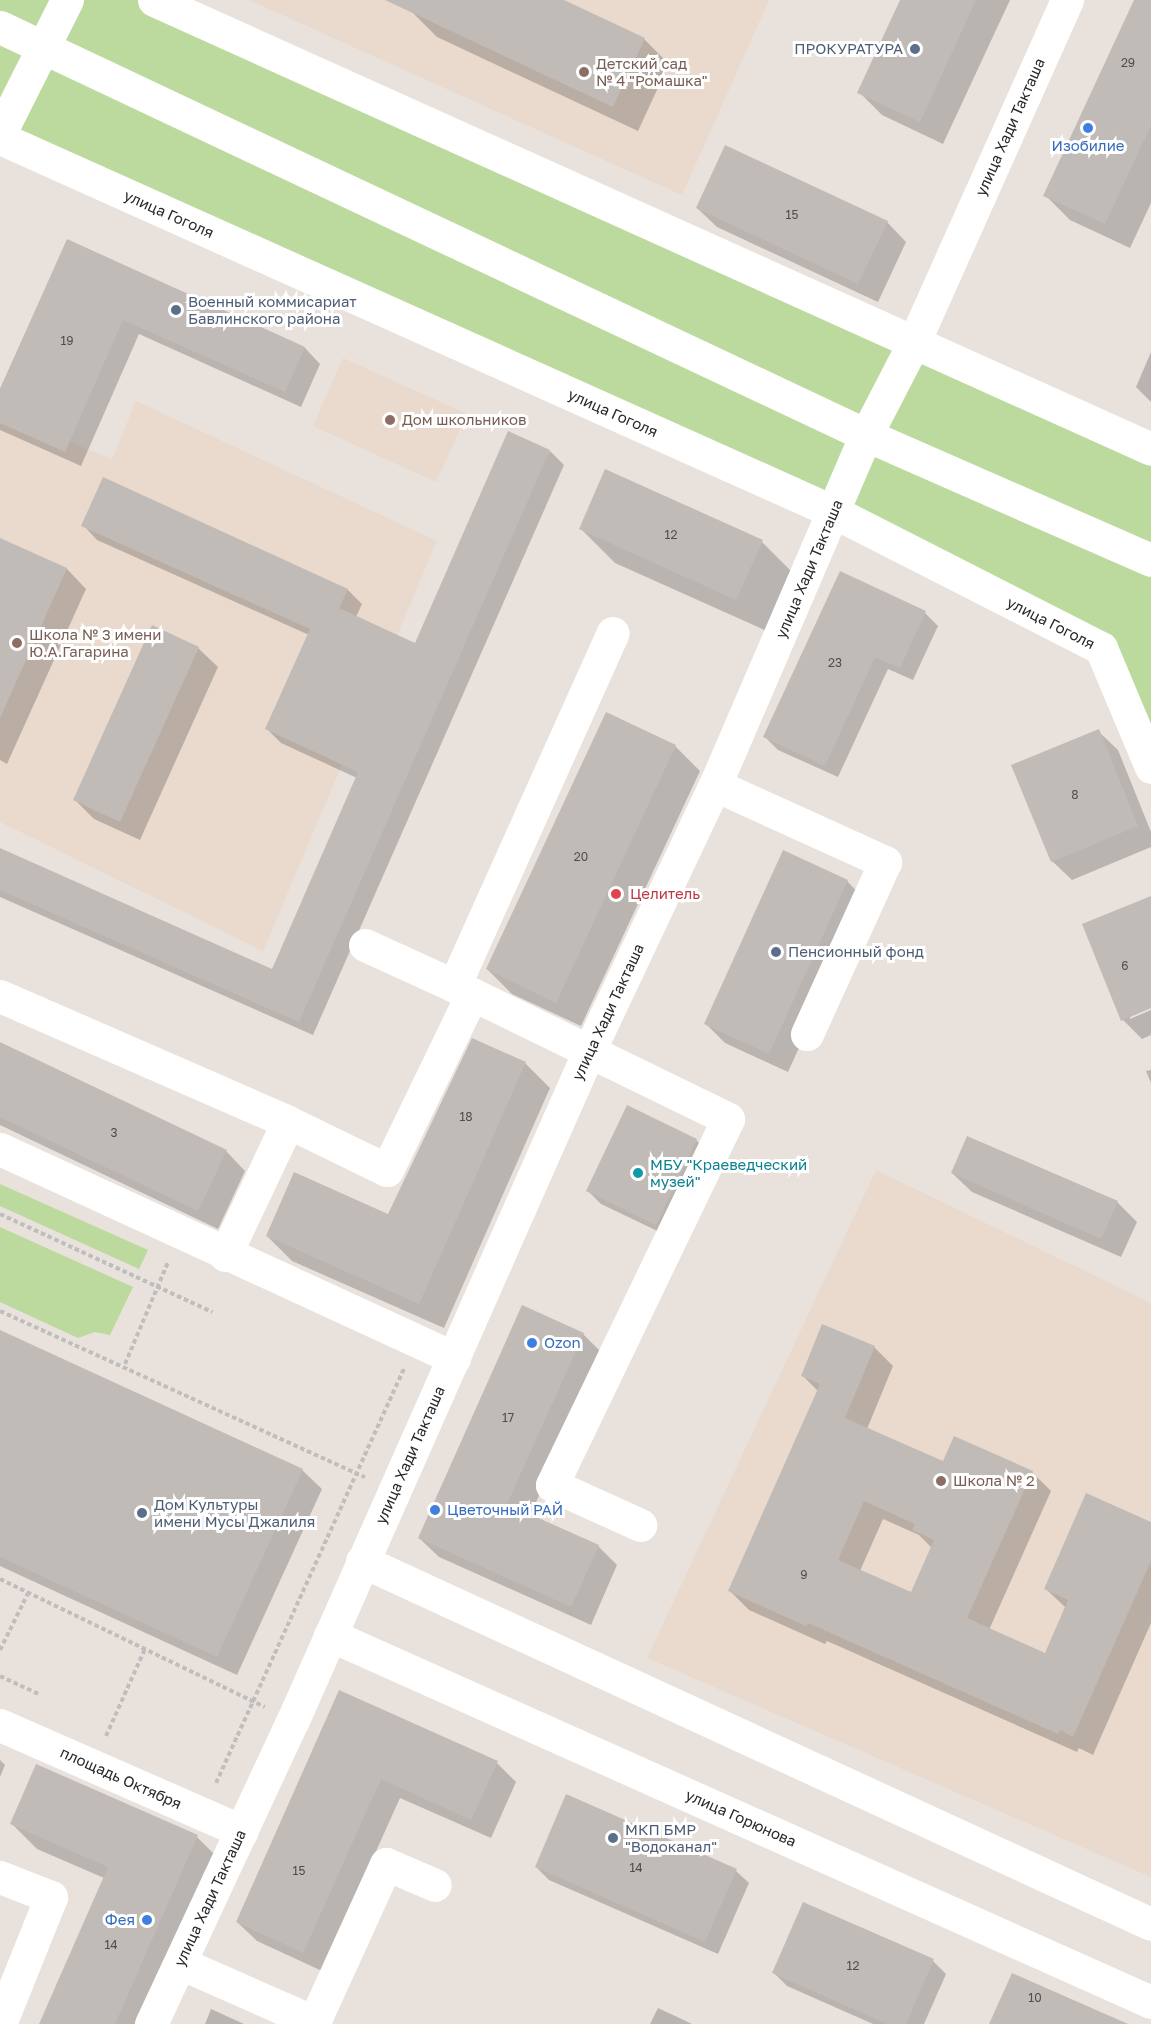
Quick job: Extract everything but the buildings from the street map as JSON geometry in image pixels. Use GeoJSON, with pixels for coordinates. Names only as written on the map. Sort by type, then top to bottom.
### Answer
{"type":"FeatureCollection","features":[{"type":"Feature","properties":{"kind":"street"},"geometry":{"type":"LineString","coordinates":[[0,133],[67,0]]}},
{"type":"Feature","properties":{"kind":"street"},"geometry":{"type":"LineString","coordinates":[[154,0],[1151,449]]}},
{"type":"Feature","properties":{"kind":"street","name":"улица Хади Такташа"},"geometry":{"type":"LineString","coordinates":[[151,2024],[292,1720],[589,1051],[715,785],[866,435],[914,342],[1067,0]]}},
{"type":"Feature","properties":{"kind":"street"},"geometry":{"type":"LineString","coordinates":[[0,27],[866,435],[1151,560]]}},
{"type":"Feature","properties":{"kind":"street","name":"улица Гоголя"},"geometry":{"type":"LineString","coordinates":[[0,138],[834,512],[1101,648],[1151,767]]}},
{"type":"Feature","properties":{"kind":"street"},"geometry":{"type":"LineString","coordinates":[[0,996],[288,1122],[387,1170],[613,633]]}},
{"type":"Feature","properties":{"kind":"street"},"geometry":{"type":"LineString","coordinates":[[715,785],[885,862],[807,1035]]}},
{"type":"Feature","properties":{"kind":"street"},"geometry":{"type":"LineString","coordinates":[[365,945],[728,1119],[552,1485],[640,1525]]}},
{"type":"Feature","properties":{"kind":"street"},"geometry":{"type":"LineString","coordinates":[[225,1255],[288,1122]]}},
{"type":"Feature","properties":{"kind":"street"},"geometry":{"type":"LineString","coordinates":[[0,1149],[225,1255],[454,1358]]}},
{"type":"Feature","properties":{"kind":"street"},"geometry":{"type":"LineString","coordinates":[[362,1561],[1151,1924]]}},
{"type":"Feature","properties":{"kind":"street","name":"улица Горюнова"},"geometry":{"type":"LineString","coordinates":[[330,1635],[1151,2002]]}},
{"type":"Feature","properties":{"kind":"street","name":"площадь Октября"},"geometry":{"type":"LineString","coordinates":[[2,1733],[93,1766],[242,1831]]}},
{"type":"Feature","properties":{"kind":"street"},"geometry":{"type":"LineString","coordinates":[[180,1963],[314,2022],[386,1864],[435,1885]]}},
{"type":"Feature","properties":{"kind":"street"},"geometry":{"type":"LineString","coordinates":[[0,1877],[51,1898],[0,2024]]}},
{"type":"Feature","properties":{"kind":"path"},"geometry":{"type":"LineString","coordinates":[[0,1214],[212,1312]]}},
{"type":"Feature","properties":{"kind":"path"},"geometry":{"type":"LineString","coordinates":[[125,1364],[180,1233]]}},
{"type":"Feature","properties":{"kind":"path"},"geometry":{"type":"LineString","coordinates":[[0,1311],[125,1364],[393,1490]]}},
{"type":"Feature","properties":{"kind":"path"},"geometry":{"type":"LineString","coordinates":[[202,1814],[416,1341]]}},
{"type":"Feature","properties":{"kind":"path"},"geometry":{"type":"LineString","coordinates":[[0,1579],[292,1720]]}},
{"type":"Feature","properties":{"kind":"path"},"geometry":{"type":"LineString","coordinates":[[0,1650],[28,1593]]}},
{"type":"Feature","properties":{"kind":"path"},"geometry":{"type":"LineString","coordinates":[[93,1766],[145,1649]]}},
{"type":"Feature","properties":{"kind":"path"},"geometry":{"type":"LineString","coordinates":[[0,1676],[42,1695]]}},
{"type":"Feature","properties":{"kind":"shaded area"},"geometry":{"type":"Polygon","coordinates":[[[249,0],[769,0],[682,195],[249,0]]]}},
{"type":"Feature","properties":{"kind":"shaded area","name":"Дом школьников"},"geometry":{"type":"Polygon","coordinates":[[[343,358],[467,414],[436,482],[313,426],[343,358]]]}},
{"type":"Feature","properties":{"kind":"shaded area"},"geometry":{"type":"Polygon","coordinates":[[[136,401],[437,541],[263,951],[0,822],[0,414],[112,459],[136,401]]]}},
{"type":"Feature","properties":{"kind":"shaded area","name":"Школа № 2"},"geometry":{"type":"Polygon","coordinates":[[[876,1170],[1151,1303],[1151,1877],[647,1658],[876,1170]]]}},
{"type":"Feature","properties":{"kind":"green space"},"geometry":{"type":"Polygon","coordinates":[[[0,0],[154,0],[1151,449],[1151,767],[1101,648],[0,138],[0,0]]]}},
{"type":"Feature","properties":{"kind":"green space"},"geometry":{"type":"Polygon","coordinates":[[[0,1184],[148,1250],[139,1269],[0,1206],[0,1184]]]}},
{"type":"Feature","properties":{"kind":"green space"},"geometry":{"type":"Polygon","coordinates":[[[0,1227],[133,1287],[110,1335],[95,1332],[78,1338],[0,1302],[0,1227]]]}},
{"type":"Feature","properties":{"kind":"place","name":"ПРОКУРАТУРА"},"geometry":{"type":"Point","coordinates":[915,49]}},
{"type":"Feature","properties":{"kind":"place","name":"Детский сад № 4 \"Ромашка\""},"geometry":{"type":"Point","coordinates":[584,72]}},
{"type":"Feature","properties":{"kind":"place","name":"Изобилие"},"geometry":{"type":"Point","coordinates":[1088,128]}},
{"type":"Feature","properties":{"kind":"place","name":"Военный коммисариат Бавлинского района"},"geometry":{"type":"Point","coordinates":[176,310]}},
{"type":"Feature","properties":{"kind":"place","name":"Дом школьников"},"geometry":{"type":"Point","coordinates":[390,420]}},
{"type":"Feature","properties":{"kind":"place","name":"Школа № 3 имени Ю.А.Гагарина"},"geometry":{"type":"Point","coordinates":[17,643]}},
{"type":"Feature","properties":{"kind":"place","name":"Целитель"},"geometry":{"type":"Point","coordinates":[616,894]}},
{"type":"Feature","properties":{"kind":"place","name":"Пенсионный фонд"},"geometry":{"type":"Point","coordinates":[776,952]}},
{"type":"Feature","properties":{"kind":"place","name":"МБУ \"Краеведческий музей\""},"geometry":{"type":"Point","coordinates":[638,1173]}},
{"type":"Feature","properties":{"kind":"place","name":"Ozon"},"geometry":{"type":"Point","coordinates":[532,1343]}},
{"type":"Feature","properties":{"kind":"place","name":"Школа № 2"},"geometry":{"type":"Point","coordinates":[941,1481]}},
{"type":"Feature","properties":{"kind":"place","name":"Цветочный РАЙ"},"geometry":{"type":"Point","coordinates":[435,1510]}},
{"type":"Feature","properties":{"kind":"place","name":"Дом Культуры имени Мусы Джалиля"},"geometry":{"type":"Point","coordinates":[142,1513]}},
{"type":"Feature","properties":{"kind":"place","name":"МКП БМР \"Водоканал\""},"geometry":{"type":"Point","coordinates":[613,1838]}},
{"type":"Feature","properties":{"kind":"place","name":"Фея"},"geometry":{"type":"Point","coordinates":[147,1920]}}]}
